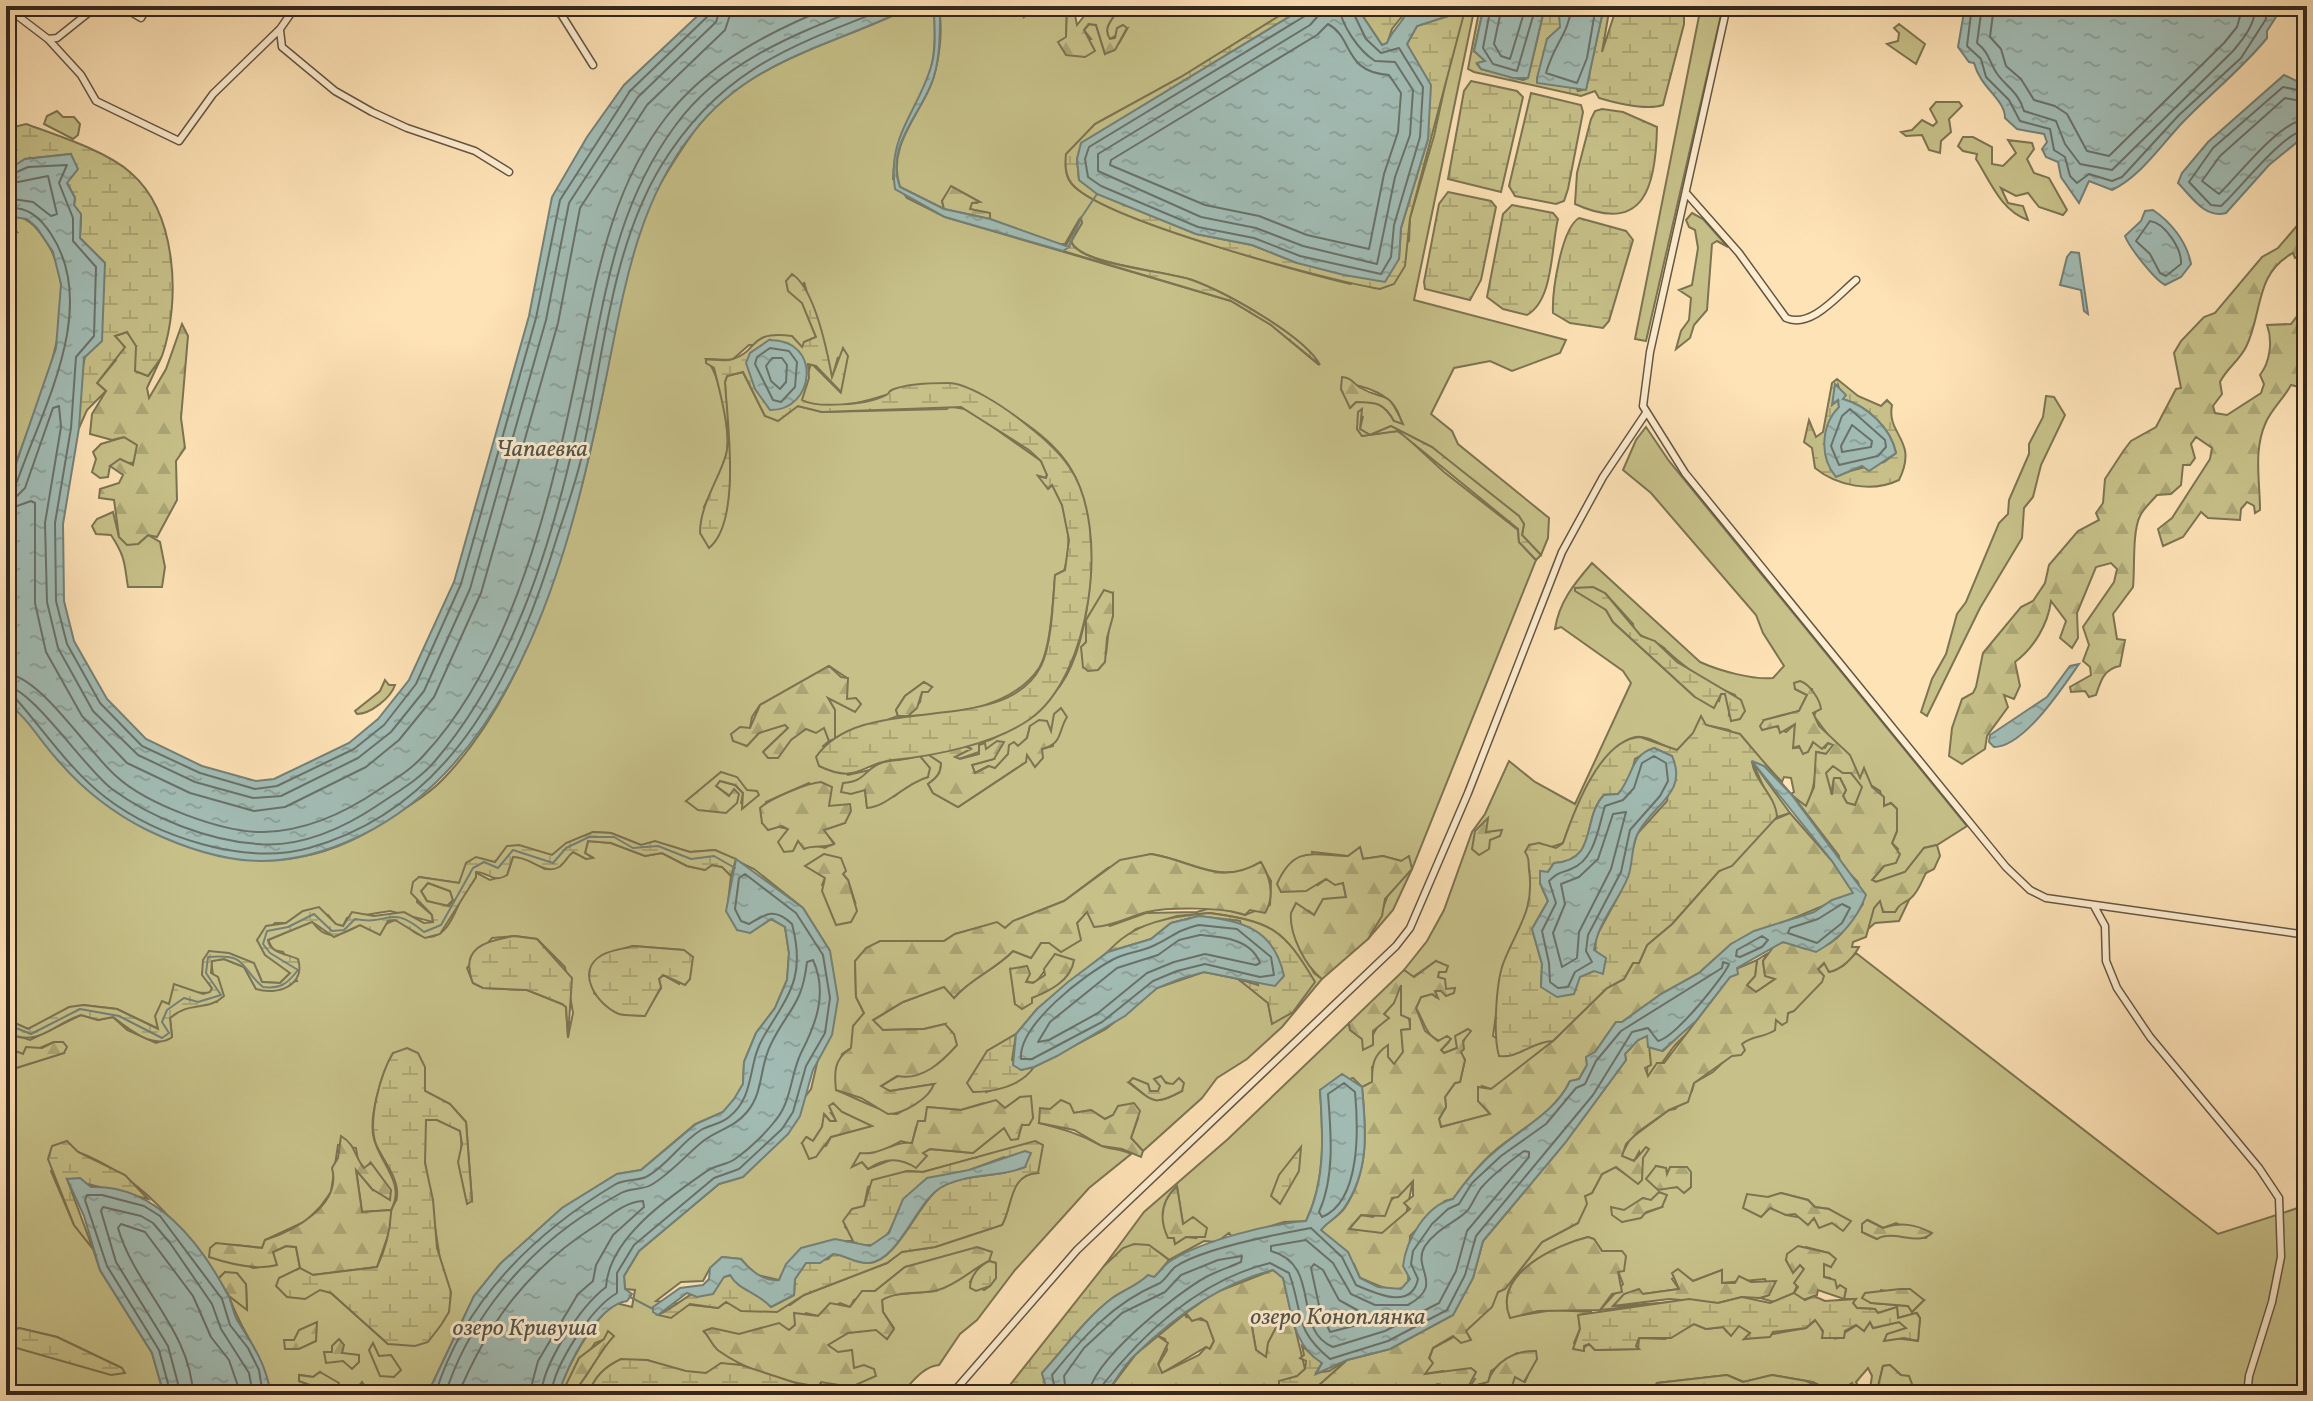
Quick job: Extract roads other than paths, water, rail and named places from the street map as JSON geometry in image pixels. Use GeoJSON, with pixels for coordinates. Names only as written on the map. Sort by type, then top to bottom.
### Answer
{"type":"FeatureCollection","features":[{"type":"Feature","properties":{"kind":"street"},"geometry":{"type":"LineString","coordinates":[[48,39],[57,38],[97,6]]}},
{"type":"Feature","properties":{"kind":"street"},"geometry":{"type":"LineString","coordinates":[[121,6],[141,18],[148,6]]}},
{"type":"Feature","properties":{"kind":"street"},"geometry":{"type":"LineString","coordinates":[[6,7],[48,39],[81,75],[96,101],[172,140],[184,137],[213,94],[280,29],[296,6]]}},
{"type":"Feature","properties":{"kind":"street"},"geometry":{"type":"LineString","coordinates":[[556,6],[593,65]]}},
{"type":"Feature","properties":{"kind":"street"},"geometry":{"type":"LineString","coordinates":[[1727,6],[1643,384],[1646,413],[1685,473],[2006,867],[2030,890],[2046,898],[2094,906],[2307,935]]}},
{"type":"Feature","properties":{"kind":"street"},"geometry":{"type":"LineString","coordinates":[[280,29],[282,47],[335,91],[407,128],[475,151],[509,172]]}},
{"type":"Feature","properties":{"kind":"street"},"geometry":{"type":"LineString","coordinates":[[1687,194],[1739,253],[1786,318],[1796,323],[1809,319],[1856,280]]}},
{"type":"Feature","properties":{"kind":"street"},"geometry":{"type":"LineString","coordinates":[[951,1395],[1077,1250],[1396,946],[1410,928],[1462,807],[1562,552],[1603,477],[1646,413]]}},
{"type":"Feature","properties":{"kind":"street"},"geometry":{"type":"LineString","coordinates":[[2094,906],[2105,926],[2106,961],[2117,988],[2157,1046],[2259,1168],[2279,1198],[2281,1257],[2272,1302],[2249,1376],[2247,1395]]}},
{"type":"Feature","properties":{"kind":"water","name":"Чапаевка"},"geometry":{"type":"Polygon","coordinates":[[[708,6],[913,6],[766,70],[715,108],[673,162],[657,191],[634,253],[592,445],[555,577],[530,641],[500,701],[462,755],[415,801],[360,836],[305,856],[279,860],[254,861],[202,852],[147,830],[97,798],[65,768],[6,702],[6,493],[56,348],[61,284],[53,252],[37,228],[27,219],[6,216],[6,160],[17,164],[25,159],[71,154],[78,169],[67,183],[75,198],[74,205],[81,214],[80,238],[105,263],[102,341],[84,358],[79,428],[63,524],[64,601],[74,641],[107,699],[146,739],[202,766],[256,781],[274,779],[349,743],[378,719],[409,680],[454,582],[529,316],[552,197],[587,137],[624,85],[708,6]]]}},
{"type":"Feature","properties":{"kind":"water"},"geometry":{"type":"Polygon","coordinates":[[[934,6],[938,6],[940,13],[937,61],[929,89],[901,142],[896,171],[900,187],[944,209],[990,219],[1069,247],[1063,251],[945,217],[895,189],[895,154],[899,139],[933,60],[934,6]]]}},
{"type":"Feature","properties":{"kind":"water"},"geometry":{"type":"Polygon","coordinates":[[[1307,6],[1356,6],[1382,45],[1387,43],[1405,16],[1408,6],[1458,6],[1448,16],[1417,26],[1407,44],[1431,85],[1428,139],[1401,228],[1399,259],[1385,282],[1344,275],[1297,263],[1252,245],[1196,234],[1097,194],[1079,180],[1077,159],[1081,143],[1307,6]]]}},
{"type":"Feature","properties":{"kind":"water"},"geometry":{"type":"Polygon","coordinates":[[[1484,6],[1545,6],[1528,78],[1513,78],[1481,69],[1477,63],[1485,61],[1474,51],[1484,6]]]}},
{"type":"Feature","properties":{"kind":"water"},"geometry":{"type":"Polygon","coordinates":[[[1572,6],[1604,6],[1586,90],[1537,83],[1547,39],[1560,27],[1559,15],[1572,6]]]}},
{"type":"Feature","properties":{"kind":"water"},"geometry":{"type":"Polygon","coordinates":[[[1965,6],[2271,6],[2276,17],[2267,31],[2267,38],[2141,168],[2112,190],[2089,181],[2079,203],[2061,177],[2058,162],[2046,157],[2042,149],[2047,142],[2044,134],[2017,129],[2005,118],[2001,105],[1982,80],[1974,63],[1969,62],[1958,47],[1965,6]]]}},
{"type":"Feature","properties":{"kind":"water"},"geometry":{"type":"Polygon","coordinates":[[[2284,75],[2307,86],[2307,134],[2269,165],[2226,213],[2205,210],[2178,183],[2182,173],[2208,142],[2284,75]]]}},
{"type":"Feature","properties":{"kind":"water"},"geometry":{"type":"Polygon","coordinates":[[[2153,210],[2177,233],[2191,264],[2181,277],[2165,285],[2142,262],[2125,236],[2141,221],[2145,211],[2153,210]]]}},
{"type":"Feature","properties":{"kind":"water"},"geometry":{"type":"Polygon","coordinates":[[[2071,252],[2079,253],[2088,314],[2084,311],[2081,290],[2060,285],[2071,252]]]}},
{"type":"Feature","properties":{"kind":"water"},"geometry":{"type":"Polygon","coordinates":[[[769,340],[786,343],[798,351],[805,362],[807,375],[804,388],[796,399],[785,407],[770,410],[755,389],[746,363],[750,353],[769,340]]]}},
{"type":"Feature","properties":{"kind":"water"},"geometry":{"type":"Polygon","coordinates":[[[1835,384],[1846,395],[1843,399],[1861,407],[1884,427],[1893,444],[1896,453],[1869,471],[1862,466],[1836,477],[1827,460],[1826,432],[1839,407],[1838,400],[1832,405],[1835,384]]]}},
{"type":"Feature","properties":{"kind":"water"},"geometry":{"type":"Polygon","coordinates":[[[2079,664],[2030,727],[2006,744],[1994,747],[1989,742],[1990,735],[2047,697],[2070,666],[2079,664]]]}},
{"type":"Feature","properties":{"kind":"water"},"geometry":{"type":"Polygon","coordinates":[[[1654,748],[1672,756],[1676,780],[1672,790],[1637,835],[1628,877],[1596,940],[1594,950],[1606,958],[1603,974],[1594,971],[1580,977],[1574,994],[1557,997],[1541,987],[1542,964],[1532,929],[1548,901],[1540,883],[1540,871],[1548,872],[1554,863],[1578,854],[1604,795],[1618,794],[1636,761],[1654,748]]]}},
{"type":"Feature","properties":{"kind":"water","name":"озеро Коноплянка"},"geometry":{"type":"Polygon","coordinates":[[[1752,761],[1764,766],[1791,794],[1866,895],[1858,913],[1840,935],[1816,952],[1783,942],[1737,968],[1738,974],[1730,977],[1696,1021],[1662,1051],[1648,1047],[1647,1036],[1638,1040],[1625,1054],[1626,1060],[1565,1143],[1483,1241],[1473,1278],[1453,1315],[1390,1349],[1347,1360],[1316,1374],[1322,1363],[1304,1346],[1291,1314],[1283,1278],[1273,1270],[1235,1284],[1182,1315],[1131,1359],[1105,1395],[1048,1395],[1042,1373],[1092,1316],[1116,1296],[1148,1275],[1154,1277],[1169,1261],[1202,1246],[1256,1229],[1306,1221],[1320,1173],[1320,1090],[1342,1074],[1362,1087],[1365,1118],[1362,1165],[1352,1194],[1341,1211],[1321,1230],[1348,1252],[1360,1278],[1378,1287],[1401,1289],[1410,1279],[1403,1266],[1408,1245],[1426,1216],[1434,1208],[1453,1199],[1486,1159],[1548,1110],[1570,1081],[1579,1079],[1587,1065],[1586,1057],[1595,1052],[1616,1022],[1622,1022],[1661,994],[1699,973],[1731,944],[1754,931],[1814,912],[1832,900],[1853,893],[1832,861],[1752,761]]]}},
{"type":"Feature","properties":{"kind":"water","name":"озеро Кривуша"},"geometry":{"type":"Polygon","coordinates":[[[736,859],[803,908],[830,951],[838,999],[832,1035],[813,1070],[800,1116],[788,1134],[743,1177],[719,1184],[639,1251],[624,1276],[625,1289],[632,1294],[627,1301],[604,1313],[594,1325],[568,1369],[558,1395],[427,1395],[474,1296],[500,1264],[562,1208],[617,1174],[641,1170],[696,1124],[723,1112],[743,1084],[744,1062],[756,1033],[775,1008],[787,980],[789,953],[785,927],[771,919],[750,933],[737,930],[726,911],[736,859]]]}},
{"type":"Feature","properties":{"kind":"water"},"geometry":{"type":"Polygon","coordinates":[[[1199,916],[1242,925],[1264,937],[1273,947],[1284,976],[1275,986],[1204,972],[1180,979],[1157,988],[1125,1016],[1057,1056],[1021,1070],[1013,1065],[1016,1034],[1037,1009],[1068,982],[1108,952],[1151,939],[1171,923],[1199,916]]]}},
{"type":"Feature","properties":{"kind":"water"},"geometry":{"type":"Polygon","coordinates":[[[1025,1151],[1031,1153],[1025,1167],[960,1180],[940,1188],[931,1195],[898,1242],[880,1260],[864,1263],[833,1254],[820,1263],[806,1263],[795,1279],[794,1295],[771,1307],[730,1275],[724,1277],[713,1294],[697,1297],[687,1293],[658,1315],[653,1312],[653,1307],[680,1288],[703,1285],[709,1279],[710,1268],[722,1257],[741,1259],[758,1275],[779,1280],[786,1264],[801,1248],[835,1239],[870,1246],[889,1233],[903,1199],[927,1178],[969,1170],[1025,1151]]]}},
{"type":"Feature","properties":{"kind":"water"},"geometry":{"type":"Polygon","coordinates":[[[80,1178],[91,1187],[135,1195],[173,1220],[189,1237],[204,1255],[228,1295],[237,1320],[263,1366],[271,1395],[164,1395],[152,1353],[100,1270],[84,1216],[67,1179],[80,1178]]]}},
{"type":"Feature","properties":{"kind":"waterway"},"geometry":{"type":"LineString","coordinates":[[1069,246],[1081,218],[1097,194]]}},
{"type":"Feature","properties":{"kind":"waterway"},"geometry":{"type":"LineString","coordinates":[[6,1024],[31,1034],[80,1009],[119,1016],[162,1038],[169,1033],[162,1022],[167,1010],[184,998],[198,1002],[221,995],[206,973],[208,957],[230,957],[242,963],[263,987],[279,986],[298,970],[270,953],[263,944],[267,931],[288,927],[314,914],[332,931],[344,930],[355,919],[396,917],[424,932],[441,925],[473,868],[484,862],[498,868],[513,850],[553,863],[566,848],[589,837],[614,837],[633,848],[658,846],[691,859],[714,856],[735,868]]}},
{"type":"Feature","properties":{"kind":"waterway"},"geometry":{"type":"LineString","coordinates":[[630,1297],[653,1309]]}}]}
